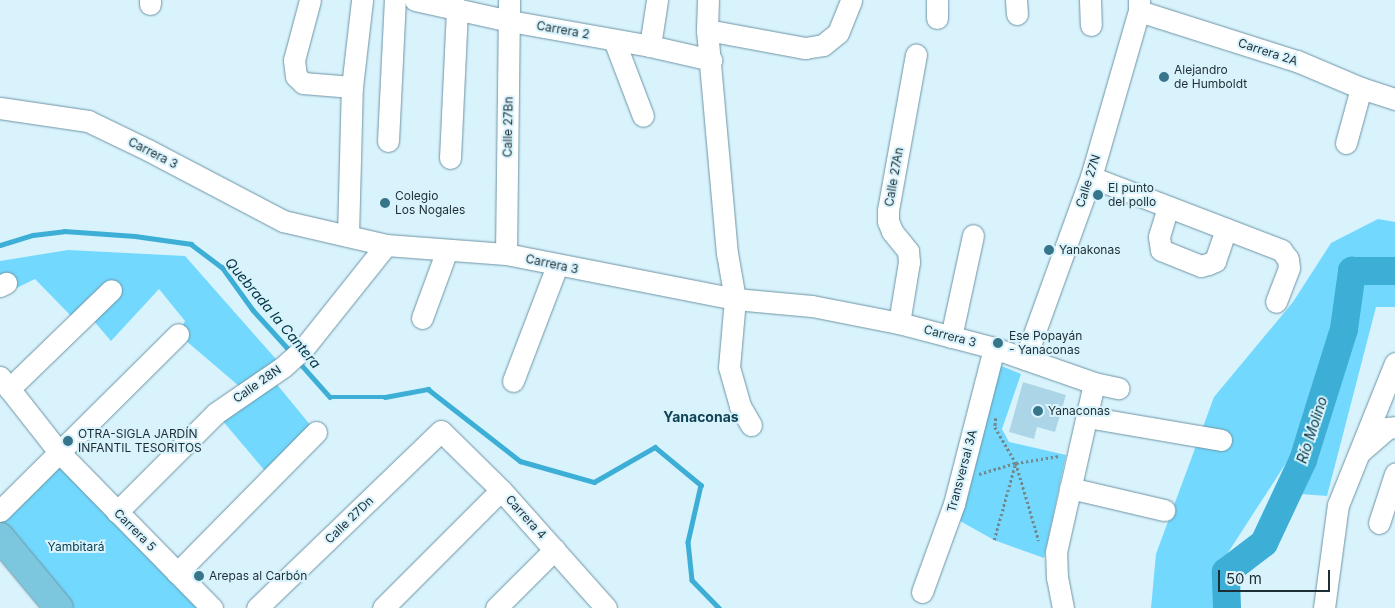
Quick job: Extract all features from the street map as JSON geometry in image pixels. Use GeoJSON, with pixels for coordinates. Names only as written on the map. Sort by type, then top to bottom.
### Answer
{"type":"FeatureCollection","features":[{"type":"Feature","properties":{"kind":"main road"},"geometry":{"type":"LineString","coordinates":[[0,537],[59,608]]}},
{"type":"Feature","properties":{"kind":"main road"},"geometry":{"type":"LineString","coordinates":[[0,564],[37,608]]}},
{"type":"Feature","properties":{"kind":"street"},"geometry":{"type":"LineString","coordinates":[[310,0],[294,60],[296,76],[303,83],[352,87]]}},
{"type":"Feature","properties":{"kind":"street"},"geometry":{"type":"LineString","coordinates":[[348,236],[352,87],[362,0]]}},
{"type":"Feature","properties":{"kind":"street"},"geometry":{"type":"LineString","coordinates":[[388,141],[395,0]]}},
{"type":"Feature","properties":{"kind":"street","name":"Carrera 2"},"geometry":{"type":"LineString","coordinates":[[416,0],[457,8],[509,10],[614,40],[711,60]]}},
{"type":"Feature","properties":{"kind":"street"},"geometry":{"type":"LineString","coordinates":[[650,46],[657,0]]}},
{"type":"Feature","properties":{"kind":"street"},"geometry":{"type":"LineString","coordinates":[[708,0],[707,30],[727,253],[735,299],[729,367],[740,406],[751,425]]}},
{"type":"Feature","properties":{"kind":"street"},"geometry":{"type":"LineString","coordinates":[[707,30],[804,48],[823,45],[838,33],[851,0]]}},
{"type":"Feature","properties":{"kind":"street"},"geometry":{"type":"LineString","coordinates":[[1090,0],[1092,25]]}},
{"type":"Feature","properties":{"kind":"street","name":"Carrera 2A"},"geometry":{"type":"LineString","coordinates":[[1139,6],[1297,61],[1361,88],[1395,98]]}},
{"type":"Feature","properties":{"kind":"street","name":"Calle 27N"},"geometry":{"type":"LineString","coordinates":[[1025,358],[1091,177],[1139,6]]}},
{"type":"Feature","properties":{"kind":"street"},"geometry":{"type":"LineString","coordinates":[[450,158],[457,8]]}},
{"type":"Feature","properties":{"kind":"street","name":"Calle 27Bn"},"geometry":{"type":"LineString","coordinates":[[506,254],[509,10]]}},
{"type":"Feature","properties":{"kind":"street"},"geometry":{"type":"LineString","coordinates":[[614,40],[643,116]]}},
{"type":"Feature","properties":{"kind":"street","name":"Calle 27An"},"geometry":{"type":"LineString","coordinates":[[899,323],[908,251],[892,231],[888,221],[888,210],[916,55]]}},
{"type":"Feature","properties":{"kind":"street"},"geometry":{"type":"LineString","coordinates":[[1346,143],[1361,88]]}},
{"type":"Feature","properties":{"kind":"street","name":"Carrera 3"},"geometry":{"type":"LineString","coordinates":[[0,108],[88,122],[148,150],[283,221],[386,245],[506,254],[556,266],[735,299],[812,306],[899,323],[994,348],[1094,383],[1118,388]]}},
{"type":"Feature","properties":{"kind":"street"},"geometry":{"type":"LineString","coordinates":[[1091,177],[1281,250],[1288,259],[1289,268],[1276,302]]}},
{"type":"Feature","properties":{"kind":"street"},"geometry":{"type":"LineString","coordinates":[[1168,207],[1158,237],[1161,250],[1202,266],[1215,261],[1226,229]]}},
{"type":"Feature","properties":{"kind":"street"},"geometry":{"type":"LineString","coordinates":[[951,337],[973,235]]}},
{"type":"Feature","properties":{"kind":"street","name":"Calle 28N"},"geometry":{"type":"LineString","coordinates":[[117,512],[216,413],[283,367],[303,349],[386,245]]}},
{"type":"Feature","properties":{"kind":"street"},"geometry":{"type":"LineString","coordinates":[[422,318],[447,250]]}},
{"type":"Feature","properties":{"kind":"street"},"geometry":{"type":"LineString","coordinates":[[513,381],[556,266]]}},
{"type":"Feature","properties":{"kind":"street"},"geometry":{"type":"LineString","coordinates":[[4,383],[112,290]]}},
{"type":"Feature","properties":{"kind":"street"},"geometry":{"type":"LineString","coordinates":[[0,512],[178,334]]}},
{"type":"Feature","properties":{"kind":"street","name":"Transversal 3A"},"geometry":{"type":"LineString","coordinates":[[922,592],[954,504],[994,348]]}},
{"type":"Feature","properties":{"kind":"street"},"geometry":{"type":"LineString","coordinates":[[1324,608],[1338,506],[1360,452],[1368,426],[1395,363]]}},
{"type":"Feature","properties":{"kind":"street","name":"Carrera 5"},"geometry":{"type":"LineString","coordinates":[[4,383],[58,452],[212,608]]}},
{"type":"Feature","properties":{"kind":"street"},"geometry":{"type":"LineString","coordinates":[[1063,608],[1057,578],[1056,552],[1094,383]]}},
{"type":"Feature","properties":{"kind":"street"},"geometry":{"type":"LineString","coordinates":[[1086,417],[1221,440]]}},
{"type":"Feature","properties":{"kind":"street"},"geometry":{"type":"LineString","coordinates":[[1360,452],[1388,428],[1395,427]]}},
{"type":"Feature","properties":{"kind":"street"},"geometry":{"type":"LineString","coordinates":[[177,573],[316,432]]}},
{"type":"Feature","properties":{"kind":"street","name":"Carrera 4"},"geometry":{"type":"LineString","coordinates":[[441,432],[501,490],[606,608]]}},
{"type":"Feature","properties":{"kind":"street","name":"Calle 27Dn"},"geometry":{"type":"LineString","coordinates":[[258,608],[441,432]]}},
{"type":"Feature","properties":{"kind":"street"},"geometry":{"type":"LineString","coordinates":[[1379,523],[1395,474]]}},
{"type":"Feature","properties":{"kind":"street"},"geometry":{"type":"LineString","coordinates":[[1070,488],[1164,510]]}},
{"type":"Feature","properties":{"kind":"street"},"geometry":{"type":"LineString","coordinates":[[383,608],[501,490]]}},
{"type":"Feature","properties":{"kind":"street"},"geometry":{"type":"LineString","coordinates":[[496,608],[554,549]]}},
{"type":"Feature","properties":{"kind":"path"},"geometry":{"type":"LineString","coordinates":[[996,409],[995,427],[1016,463],[1041,548]]}},
{"type":"Feature","properties":{"kind":"path"},"geometry":{"type":"LineString","coordinates":[[960,479],[1016,463],[1078,454]]}},
{"type":"Feature","properties":{"kind":"path"},"geometry":{"type":"LineString","coordinates":[[994,540],[1016,463]]}},
{"type":"Feature","properties":{"kind":"green space"},"geometry":{"type":"Polygon","coordinates":[[[1378,219],[1395,222],[1395,269],[1344,264],[1323,359],[1288,460],[1218,568],[1220,595],[1217,608],[1151,608],[1156,554],[1214,397],[1293,302],[1331,243],[1378,219]]]}},
{"type":"Feature","properties":{"kind":"green space"},"geometry":{"type":"Polygon","coordinates":[[[68,250],[185,256],[283,367],[270,376],[316,432],[271,478],[216,413],[246,392],[178,334],[185,321],[159,289],[111,341],[87,313],[74,319],[35,279],[0,296],[0,261],[68,250]]]}},
{"type":"Feature","properties":{"kind":"green space"},"geometry":{"type":"Polygon","coordinates":[[[1358,279],[1395,282],[1395,307],[1376,307],[1327,496],[1301,494],[1320,434],[1358,279]]]}},
{"type":"Feature","properties":{"kind":"green space"},"geometry":{"type":"Polygon","coordinates":[[[999,365],[1021,374],[1002,429],[1009,442],[1066,455],[1044,558],[994,540],[960,521],[999,365]]]}},
{"type":"Feature","properties":{"kind":"green space","name":"Yambitará"},"geometry":{"type":"Polygon","coordinates":[[[59,452],[205,608],[59,608],[0,537],[0,512],[59,452]]]}},
{"type":"Feature","properties":{"kind":"building","name":"Yanaconas"},"geometry":{"type":"Polygon","coordinates":[[[1023,382],[1066,395],[1055,432],[1037,427],[1034,439],[1009,432],[1023,382]]]}},
{"type":"Feature","properties":{"kind":"waterway","name":"Quebrada la Cantera"},"geometry":{"type":"LineString","coordinates":[[0,245],[33,235],[64,231],[135,236],[191,244],[222,267],[253,310],[292,353]]}},
{"type":"Feature","properties":{"kind":"waterway","name":"Río Molino"},"geometry":{"type":"LineString","coordinates":[[1227,608],[1226,572],[1264,543],[1303,460],[1344,329],[1352,271],[1395,271]]}},
{"type":"Feature","properties":{"kind":"waterway","name":"Quebrada la Cantera"},"geometry":{"type":"LineString","coordinates":[[298,361],[330,397],[385,397],[428,389],[520,461],[594,482],[655,447],[701,485],[688,542],[692,580],[719,608]]}},
{"type":"Feature","properties":{"kind":"place","name":"Alejandro de Humboldt"},"geometry":{"type":"Point","coordinates":[1164,77]}},
{"type":"Feature","properties":{"kind":"place","name":"El punto del pollo"},"geometry":{"type":"Point","coordinates":[1098,195]}},
{"type":"Feature","properties":{"kind":"place","name":"Colegio Los Nogales"},"geometry":{"type":"Point","coordinates":[385,203]}},
{"type":"Feature","properties":{"kind":"place","name":"Yanakonas"},"geometry":{"type":"Point","coordinates":[1049,250]}},
{"type":"Feature","properties":{"kind":"place","name":"Ese Popayán - Yanaconas"},"geometry":{"type":"Point","coordinates":[998,343]}},
{"type":"Feature","properties":{"kind":"place","name":"Yanaconas"},"geometry":{"type":"Point","coordinates":[1038,411]}},
{"type":"Feature","properties":{"kind":"place","name":"OTRA-SIGLA JARDÍN INFANTIL TESORITOS"},"geometry":{"type":"Point","coordinates":[68,441]}},
{"type":"Feature","properties":{"kind":"place","name":"Arepas al Carbón"},"geometry":{"type":"Point","coordinates":[199,576]}},
{"type":"Feature","properties":{"kind":"district","name":"Yanaconas"},"geometry":{"type":"Point","coordinates":[701,417]}}]}
